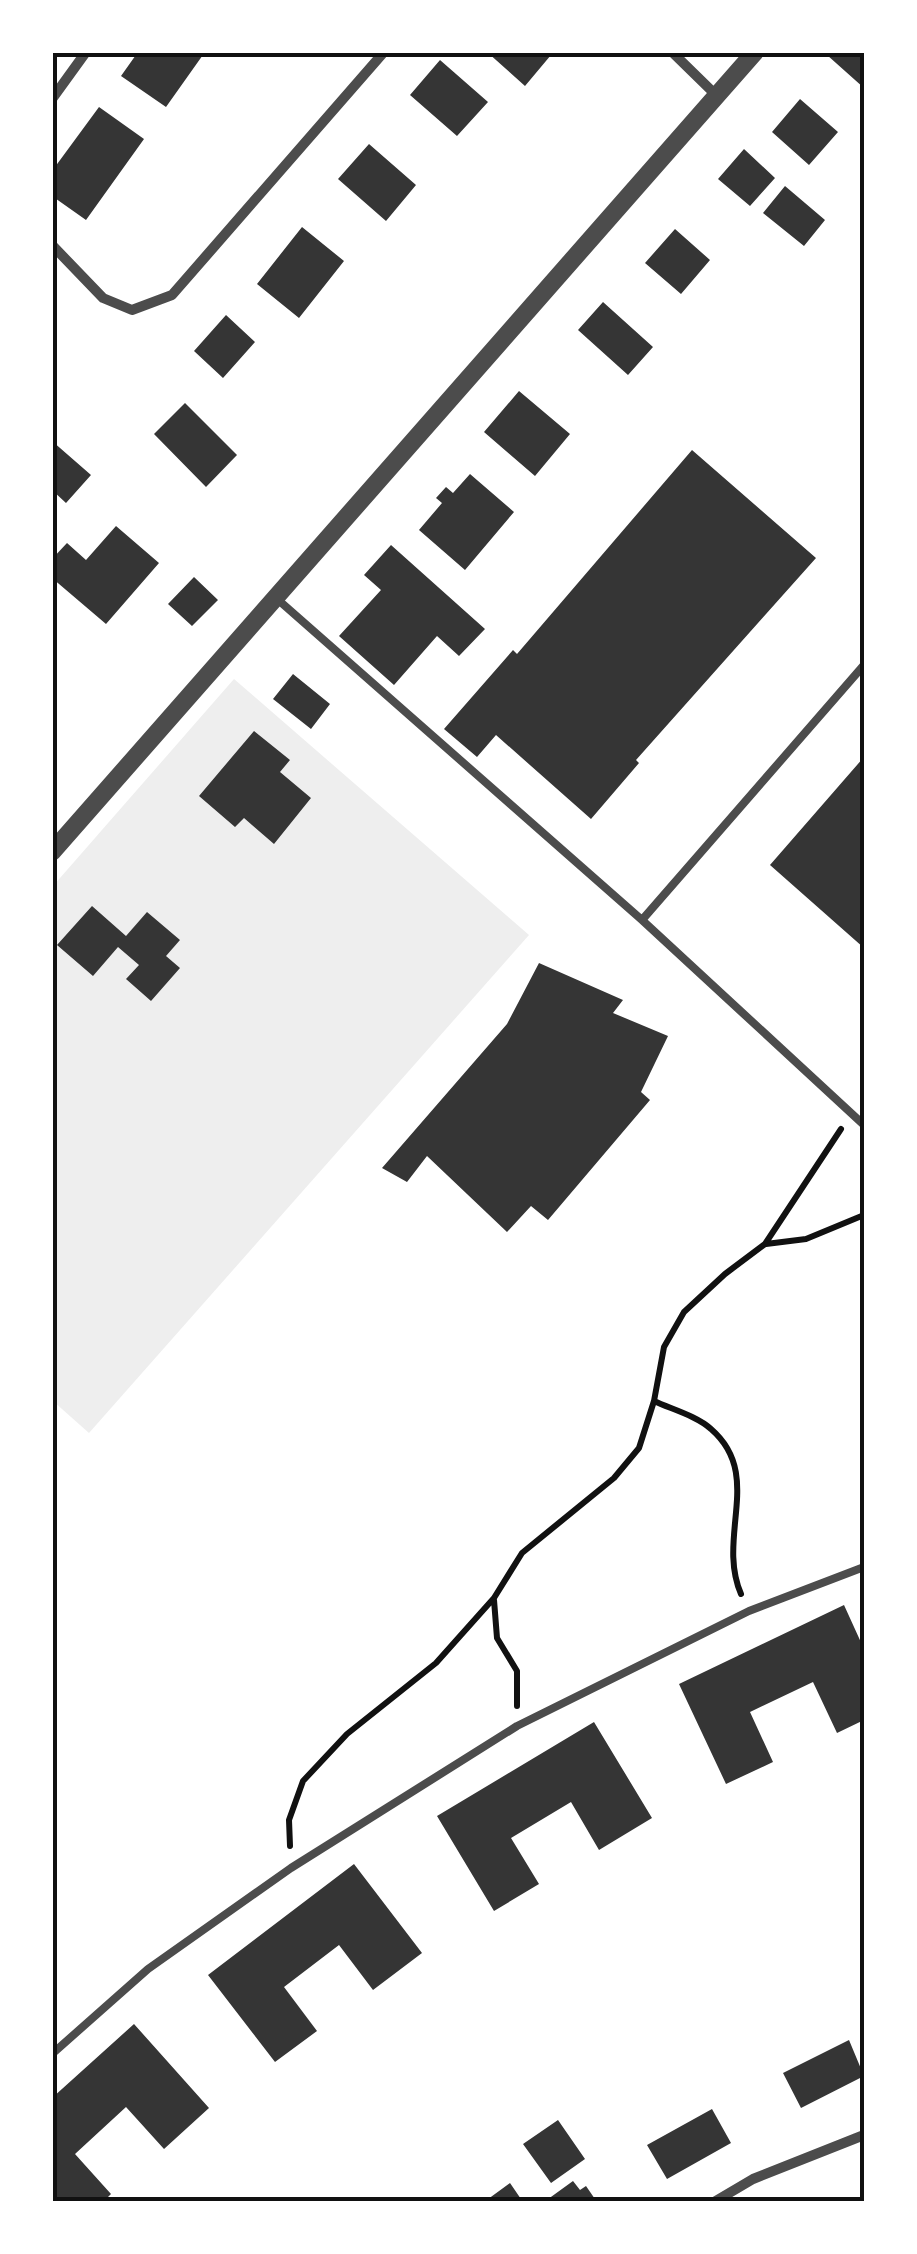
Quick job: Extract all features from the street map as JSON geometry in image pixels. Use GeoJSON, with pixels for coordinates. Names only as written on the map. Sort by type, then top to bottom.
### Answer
{"type":"FeatureCollection","features":[{"type":"Feature","properties":{"kind":"street"},"geometry":{"type":"LineString","coordinates":[[52,99],[86,52]]}},
{"type":"Feature","properties":{"kind":"street"},"geometry":{"type":"LineString","coordinates":[[52,245],[102,298],[132,310],[172,295],[384,52]]}},
{"type":"Feature","properties":{"kind":"street"},"geometry":{"type":"LineString","coordinates":[[672,52],[717,96]]}},
{"type":"Feature","properties":{"kind":"street"},"geometry":{"type":"LineString","coordinates":[[52,852],[755,52]]}},
{"type":"Feature","properties":{"kind":"street"},"geometry":{"type":"LineString","coordinates":[[714,2202],[753,2179],[864,2135]]}},
{"type":"Feature","properties":{"kind":"lane"},"geometry":{"type":"LineString","coordinates":[[276,598],[642,920],[864,1125]]}},
{"type":"Feature","properties":{"kind":"lane"},"geometry":{"type":"LineString","coordinates":[[642,920],[864,665]]}},
{"type":"Feature","properties":{"kind":"lane"},"geometry":{"type":"LineString","coordinates":[[52,2054],[148,1969],[290,1868],[518,1726],[749,1610],[864,1567]]}},
{"type":"Feature","properties":{"kind":"path"},"geometry":{"type":"LineString","coordinates":[[290,1868],[290,1820],[303,1781],[347,1734],[436,1662],[494,1598],[522,1553],[614,1478],[639,1448],[654,1402],[664,1347],[684,1312],[765,1244],[852,1113]]}},
{"type":"Feature","properties":{"kind":"path"},"geometry":{"type":"LineString","coordinates":[[765,1244],[806,1239],[864,1216]]}},
{"type":"Feature","properties":{"kind":"path"},"geometry":{"type":"LineString","coordinates":[[654,1402],[710,1427],[736,1459],[738,1496],[732,1546],[737,1583],[749,1610]]}},
{"type":"Feature","properties":{"kind":"path"},"geometry":{"type":"LineString","coordinates":[[494,1598],[497,1638],[517,1671],[518,1726]]}},
{"type":"Feature","properties":{"kind":"shaded area"},"geometry":{"type":"Polygon","coordinates":[[[234,679],[529,935],[89,1433],[53,1401],[53,886],[234,679]]]}},
{"type":"Feature","properties":{"kind":"building"},"geometry":{"type":"Polygon","coordinates":[[[138,52],[205,52],[166,107],[121,76],[138,52]]]}},
{"type":"Feature","properties":{"kind":"building"},"geometry":{"type":"Polygon","coordinates":[[[487,52],[548,52],[551,55],[525,86],[487,52]]]}},
{"type":"Feature","properties":{"kind":"building"},"geometry":{"type":"Polygon","coordinates":[[[864,52],[864,88],[827,55],[864,52]]]}},
{"type":"Feature","properties":{"kind":"building"},"geometry":{"type":"Polygon","coordinates":[[[440,60],[488,102],[457,136],[410,95],[440,60]]]}},
{"type":"Feature","properties":{"kind":"building"},"geometry":{"type":"Polygon","coordinates":[[[800,99],[838,132],[809,165],[772,132],[800,99]]]}},
{"type":"Feature","properties":{"kind":"building"},"geometry":{"type":"Polygon","coordinates":[[[99,107],[144,139],[86,220],[52,196],[52,171],[99,107]]]}},
{"type":"Feature","properties":{"kind":"building"},"geometry":{"type":"Polygon","coordinates":[[[369,144],[416,185],[386,221],[338,179],[369,144]]]}},
{"type":"Feature","properties":{"kind":"building"},"geometry":{"type":"Polygon","coordinates":[[[744,149],[775,178],[750,206],[718,179],[744,149]]]}},
{"type":"Feature","properties":{"kind":"building"},"geometry":{"type":"Polygon","coordinates":[[[785,186],[825,220],[804,246],[763,213],[785,186]]]}},
{"type":"Feature","properties":{"kind":"building"},"geometry":{"type":"Polygon","coordinates":[[[302,227],[344,261],[299,318],[257,284],[302,227]]]}},
{"type":"Feature","properties":{"kind":"building"},"geometry":{"type":"Polygon","coordinates":[[[675,229],[710,260],[681,294],[645,263],[675,229]]]}},
{"type":"Feature","properties":{"kind":"building"},"geometry":{"type":"Polygon","coordinates":[[[603,302],[653,347],[628,375],[578,330],[603,302]]]}},
{"type":"Feature","properties":{"kind":"building"},"geometry":{"type":"Polygon","coordinates":[[[226,315],[255,342],[223,378],[194,351],[226,315]]]}},
{"type":"Feature","properties":{"kind":"building"},"geometry":{"type":"Polygon","coordinates":[[[519,391],[570,434],[535,476],[484,432],[519,391]]]}},
{"type":"Feature","properties":{"kind":"building"},"geometry":{"type":"Polygon","coordinates":[[[185,403],[237,455],[206,487],[154,434],[185,403]]]}},
{"type":"Feature","properties":{"kind":"building"},"geometry":{"type":"Polygon","coordinates":[[[52,441],[91,475],[66,503],[52,490],[52,441]]]}},
{"type":"Feature","properties":{"kind":"building"},"geometry":{"type":"Polygon","coordinates":[[[692,450],[816,558],[636,760],[639,763],[591,819],[496,735],[477,757],[444,729],[513,650],[517,654],[692,450]]]}},
{"type":"Feature","properties":{"kind":"building"},"geometry":{"type":"Polygon","coordinates":[[[470,474],[514,512],[465,570],[419,530],[442,503],[436,498],[446,487],[453,493],[470,474]]]}},
{"type":"Feature","properties":{"kind":"building"},"geometry":{"type":"Polygon","coordinates":[[[116,526],[159,563],[106,624],[52,578],[52,559],[67,543],[86,560],[116,526]]]}},
{"type":"Feature","properties":{"kind":"building"},"geometry":{"type":"Polygon","coordinates":[[[391,545],[485,629],[459,656],[437,636],[394,685],[339,636],[381,590],[364,575],[391,545]]]}},
{"type":"Feature","properties":{"kind":"building"},"geometry":{"type":"Polygon","coordinates":[[[194,577],[218,600],[192,626],[168,604],[194,577]]]}},
{"type":"Feature","properties":{"kind":"building"},"geometry":{"type":"Polygon","coordinates":[[[293,674],[330,704],[311,729],[273,699],[293,674]]]}},
{"type":"Feature","properties":{"kind":"building"},"geometry":{"type":"Polygon","coordinates":[[[254,731],[290,760],[280,772],[311,798],[274,844],[244,818],[235,827],[199,796],[254,731]]]}},
{"type":"Feature","properties":{"kind":"building"},"geometry":{"type":"Polygon","coordinates":[[[864,757],[864,948],[770,865],[864,757]]]}},
{"type":"Feature","properties":{"kind":"building"},"geometry":{"type":"Polygon","coordinates":[[[92,906],[126,936],[147,912],[180,940],[166,956],[180,968],[151,1001],[126,979],[139,965],[118,947],[93,976],[57,945],[92,906]]]}},
{"type":"Feature","properties":{"kind":"building"},"geometry":{"type":"Polygon","coordinates":[[[539,963],[623,1000],[613,1013],[668,1036],[641,1092],[650,1100],[548,1220],[531,1206],[507,1232],[427,1156],[407,1182],[382,1168],[507,1024],[539,963]]]}},
{"type":"Feature","properties":{"kind":"building"},"geometry":{"type":"Polygon","coordinates":[[[844,1605],[864,1649],[864,1720],[837,1733],[813,1682],[750,1712],[773,1762],[726,1784],[679,1684],[844,1605]]]}},
{"type":"Feature","properties":{"kind":"building"},"geometry":{"type":"Polygon","coordinates":[[[594,1722],[652,1818],[599,1850],[571,1802],[511,1838],[539,1884],[494,1911],[437,1816],[594,1722]]]}},
{"type":"Feature","properties":{"kind":"building"},"geometry":{"type":"Polygon","coordinates":[[[354,1864],[422,1953],[373,1990],[339,1945],[284,1987],[317,2031],[275,2062],[208,1975],[354,1864]]]}},
{"type":"Feature","properties":{"kind":"building"},"geometry":{"type":"Polygon","coordinates":[[[134,2024],[209,2108],[164,2149],[126,2107],[75,2154],[111,2194],[103,2202],[52,2202],[52,2098],[134,2024]]]}},
{"type":"Feature","properties":{"kind":"building"},"geometry":{"type":"Polygon","coordinates":[[[849,2040],[864,2076],[801,2108],[783,2073],[849,2040]]]}},
{"type":"Feature","properties":{"kind":"building"},"geometry":{"type":"Polygon","coordinates":[[[712,2109],[731,2143],[667,2179],[647,2145],[712,2109]]]}},
{"type":"Feature","properties":{"kind":"building"},"geometry":{"type":"Polygon","coordinates":[[[558,2120],[585,2159],[551,2183],[523,2144],[558,2120]]]}},
{"type":"Feature","properties":{"kind":"building"},"geometry":{"type":"Polygon","coordinates":[[[573,2181],[580,2190],[586,2186],[597,2202],[544,2202],[573,2181]]]}},
{"type":"Feature","properties":{"kind":"building"},"geometry":{"type":"Polygon","coordinates":[[[510,2183],[523,2202],[484,2202],[510,2183]]]}}]}
